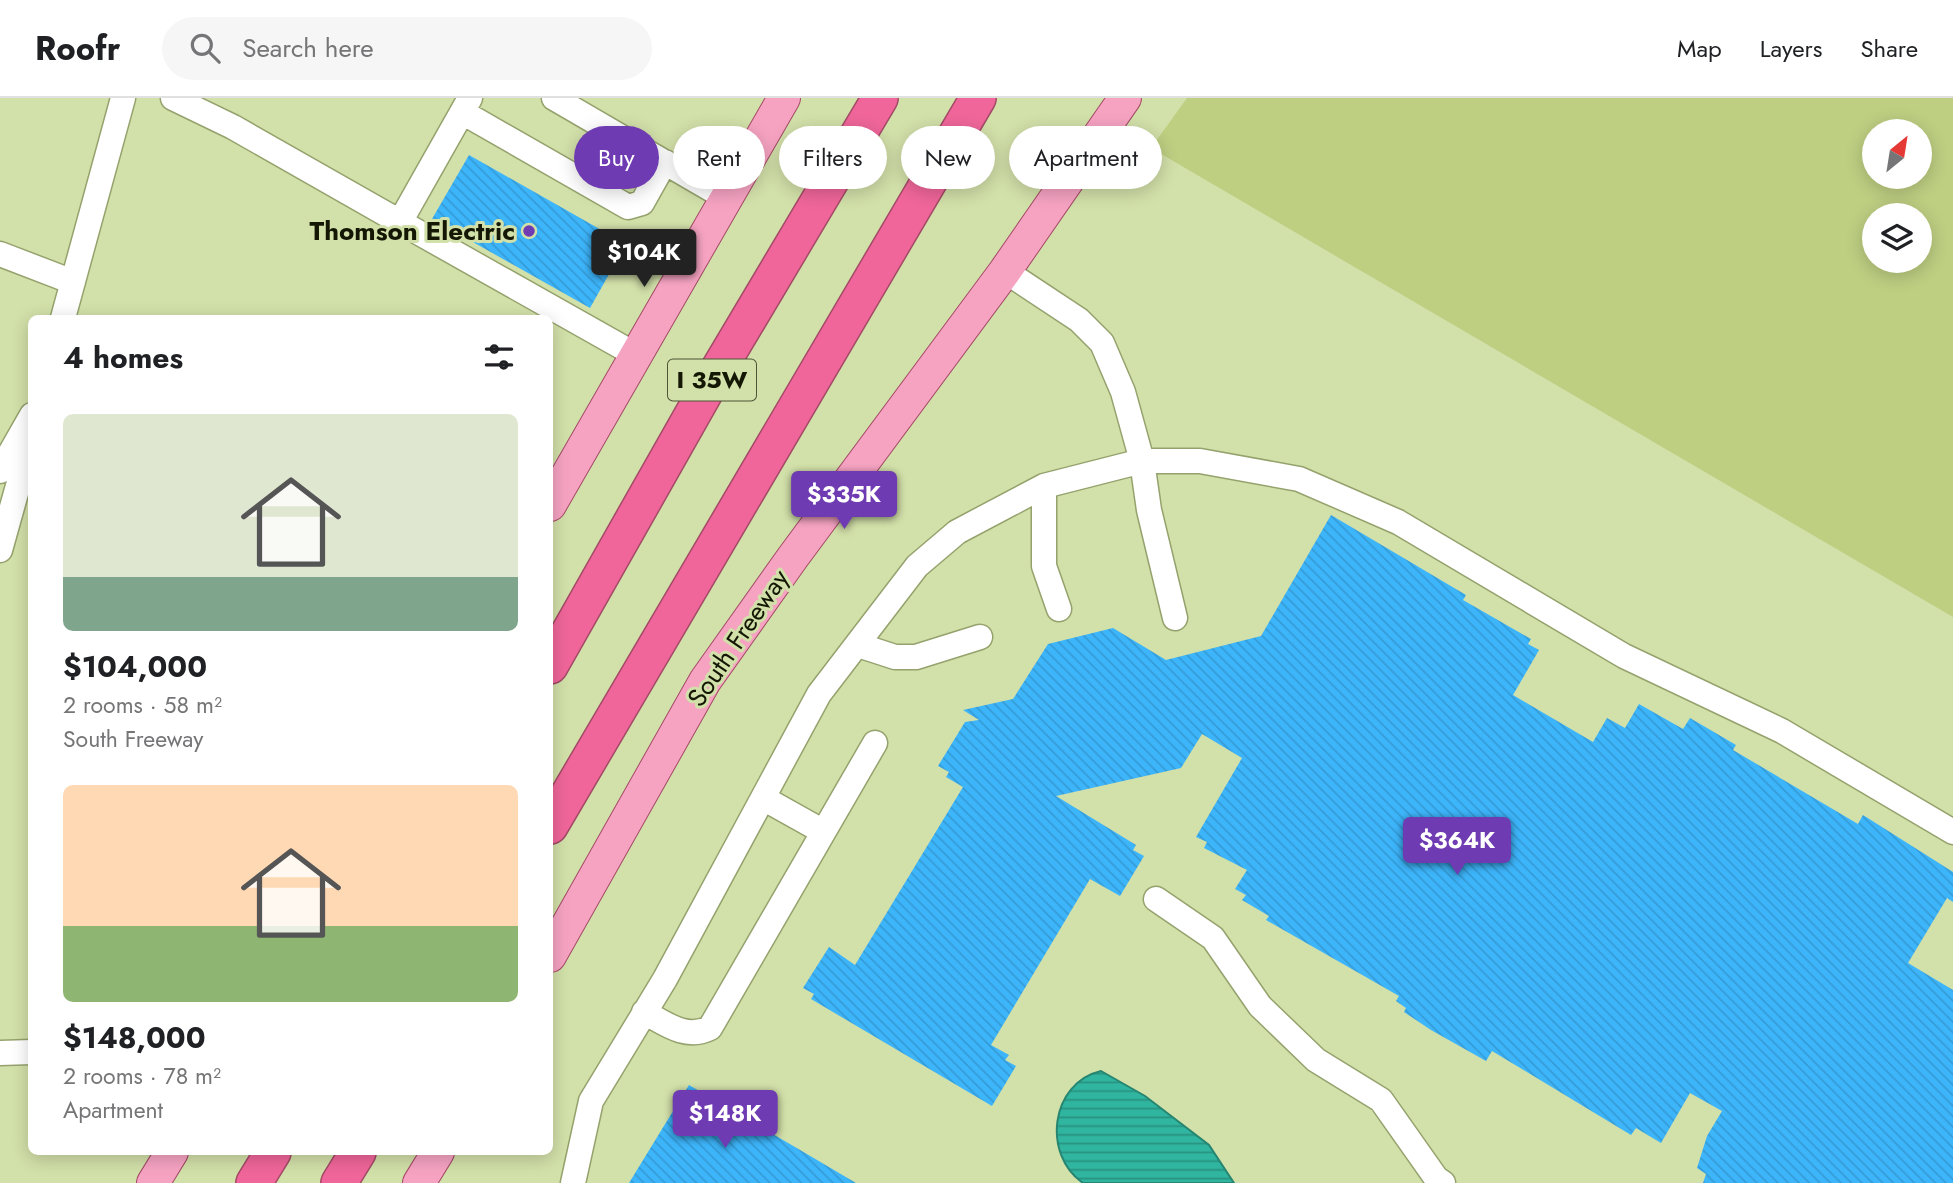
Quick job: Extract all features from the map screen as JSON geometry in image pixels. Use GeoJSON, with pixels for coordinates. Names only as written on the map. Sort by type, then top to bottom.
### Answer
{"type":"FeatureCollection","features":[{"type":"Feature","properties":{"kind":"highway","name":"I 35W"},"geometry":{"type":"LineString","coordinates":[[553,661],[708,387],[880,98]]}},
{"type":"Feature","properties":{"kind":"highway","name":"I 35W"},"geometry":{"type":"LineString","coordinates":[[553,821],[978,98]]}},
{"type":"Feature","properties":{"kind":"highway"},"geometry":{"type":"LineString","coordinates":[[254,1183],[271,1155]]}},
{"type":"Feature","properties":{"kind":"highway"},"geometry":{"type":"LineString","coordinates":[[339,1183],[356,1155]]}},
{"type":"Feature","properties":{"kind":"main road"},"geometry":{"type":"LineString","coordinates":[[554,487],[636,355],[784,98]]}},
{"type":"Feature","properties":{"kind":"main road","name":"South Freeway"},"geometry":{"type":"LineString","coordinates":[[553,952],[705,681],[801,546],[1005,271],[1125,98]]}},
{"type":"Feature","properties":{"kind":"main road"},"geometry":{"type":"LineString","coordinates":[[153,1183],[170,1155]]}},
{"type":"Feature","properties":{"kind":"main road"},"geometry":{"type":"LineString","coordinates":[[419,1183],[436,1155]]}},
{"type":"Feature","properties":{"kind":"street"},"geometry":{"type":"LineString","coordinates":[[64,315],[123,98]]}},
{"type":"Feature","properties":{"kind":"street"},"geometry":{"type":"LineString","coordinates":[[173,98],[233,127],[636,355]]}},
{"type":"Feature","properties":{"kind":"street"},"geometry":{"type":"LineString","coordinates":[[554,98],[726,198]]}},
{"type":"Feature","properties":{"kind":"street"},"geometry":{"type":"LineString","coordinates":[[400,222],[466,105],[628,207],[642,203],[665,162]]}},
{"type":"Feature","properties":{"kind":"street"},"geometry":{"type":"LineString","coordinates":[[0,254],[73,282]]}},
{"type":"Feature","properties":{"kind":"street"},"geometry":{"type":"LineString","coordinates":[[1005,271],[1079,320],[1102,343],[1123,392],[1142,461],[1149,510],[1175,618]]}},
{"type":"Feature","properties":{"kind":"street"},"geometry":{"type":"LineString","coordinates":[[0,471],[28,422]]}},
{"type":"Feature","properties":{"kind":"street"},"geometry":{"type":"LineString","coordinates":[[0,550],[28,450]]}},
{"type":"Feature","properties":{"kind":"street"},"geometry":{"type":"LineString","coordinates":[[573,1183],[591,1101],[644,1012],[819,694],[917,566],[957,532],[1044,486],[1142,461],[1200,461],[1299,479],[1398,522],[1624,656],[1782,731],[1953,832]]}},
{"type":"Feature","properties":{"kind":"street"},"geometry":{"type":"LineString","coordinates":[[1044,486],[1044,566],[1059,609]]}},
{"type":"Feature","properties":{"kind":"street"},"geometry":{"type":"LineString","coordinates":[[858,645],[895,657],[916,657],[979,637]]}},
{"type":"Feature","properties":{"kind":"street"},"geometry":{"type":"LineString","coordinates":[[644,1012],[681,1031],[698,1034],[710,1028],[875,743]]}},
{"type":"Feature","properties":{"kind":"street"},"geometry":{"type":"LineString","coordinates":[[763,798],[822,831]]}},
{"type":"Feature","properties":{"kind":"street"},"geometry":{"type":"LineString","coordinates":[[1156,899],[1213,938],[1260,1006],[1316,1060],[1381,1100],[1443,1183]]}},
{"type":"Feature","properties":{"kind":"street"},"geometry":{"type":"LineString","coordinates":[[0,1053],[28,1052]]}},
{"type":"Feature","properties":{"kind":"green space"},"geometry":{"type":"Polygon","coordinates":[[[1187,98],[1953,98],[1953,617],[1162,154],[1162,133],[1187,98]]]}},
{"type":"Feature","properties":{"kind":"water"},"geometry":{"type":"Polygon","coordinates":[[[1101,1071],[1145,1096],[1209,1145],[1234,1183],[1083,1183],[1070,1171],[1061,1155],[1057,1138],[1058,1121],[1062,1104],[1071,1090],[1084,1078],[1101,1071]]]}},
{"type":"Feature","properties":{"kind":"building","name":"Thomson Electric"},"geometry":{"type":"Polygon","coordinates":[[[469,155],[626,244],[590,308],[432,219],[469,155]]]}},
{"type":"Feature","properties":{"kind":"building"},"geometry":{"type":"Polygon","coordinates":[[[1331,515],[1466,595],[1463,600],[1531,639],[1528,644],[1539,650],[1513,695],[1593,742],[1607,718],[1625,728],[1639,704],[1683,729],[1690,718],[1736,745],[1733,750],[1858,824],[1863,815],[1953,872],[1953,902],[1947,898],[1908,963],[1953,990],[1953,1183],[1703,1183],[1706,1174],[1697,1168],[1707,1136],[1722,1111],[1690,1093],[1661,1143],[1636,1128],[1631,1135],[1492,1051],[1486,1061],[1431,1030],[1404,1012],[1406,1008],[1396,1001],[1399,996],[1266,920],[1269,916],[1242,900],[1246,895],[1235,889],[1247,870],[1204,848],[1207,842],[1196,837],[1242,758],[1202,734],[1181,768],[1056,796],[1136,845],[1133,850],[1144,856],[1120,896],[1090,879],[991,1045],[1009,1055],[1005,1060],[1016,1066],[992,1106],[811,999],[814,994],[803,988],[829,947],[855,965],[963,787],[946,777],[949,772],[938,766],[965,722],[979,720],[963,710],[1013,699],[1048,644],[1113,628],[1166,660],[1261,636],[1331,515]]]}},
{"type":"Feature","properties":{"kind":"building"},"geometry":{"type":"Polygon","coordinates":[[[689,1085],[795,1147],[856,1183],[629,1183],[689,1085]]]}},
{"type":"Feature","properties":{"kind":"place","name":"Thomson Electric"},"geometry":{"type":"Point","coordinates":[529,231]}}]}
